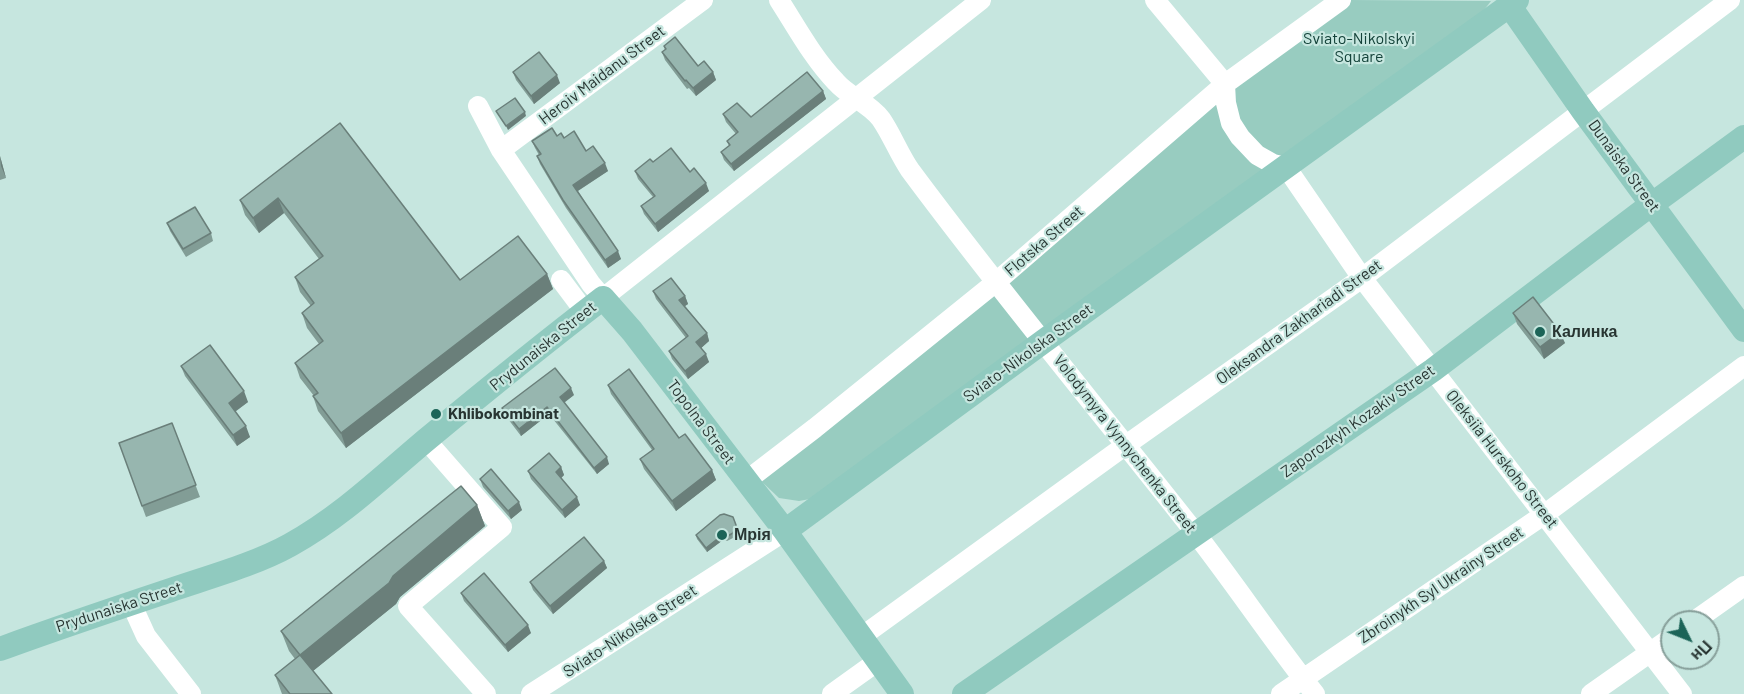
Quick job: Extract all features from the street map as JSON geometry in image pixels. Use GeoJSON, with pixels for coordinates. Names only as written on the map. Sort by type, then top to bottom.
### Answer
{"type":"FeatureCollection","features":[{"type":"Feature","properties":{"kind":"main road","name":"Dunaiska Street"},"geometry":{"type":"LineString","coordinates":[[1510,2],[1583,111],[1744,330]]}},
{"type":"Feature","properties":{"kind":"main road","name":"Sviato-Nikolska Street"},"geometry":{"type":"LineString","coordinates":[[785,531],[1510,2]]}},
{"type":"Feature","properties":{"kind":"main road","name":"Zaporozkyh Kozakiv Street"},"geometry":{"type":"LineString","coordinates":[[964,694],[1433,370],[1652,204],[1744,138]]}},
{"type":"Feature","properties":{"kind":"main road","name":"Prydunaiska Street"},"geometry":{"type":"LineString","coordinates":[[0,649],[69,623],[249,563],[289,546],[345,509],[426,440],[594,305]]}},
{"type":"Feature","properties":{"kind":"main road","name":"Topolna Street"},"geometry":{"type":"LineString","coordinates":[[594,305],[632,331],[785,531],[902,694]]}},
{"type":"Feature","properties":{"kind":"street","name":"Heroiv Maidanu Street"},"geometry":{"type":"LineString","coordinates":[[501,150],[703,0]]}},
{"type":"Feature","properties":{"kind":"street","name":"Volodymyra Vynnychenka Street"},"geometry":{"type":"LineString","coordinates":[[779,0],[800,35],[835,82],[856,100],[871,108],[881,120],[906,165],[1196,533],[1315,694]]}},
{"type":"Feature","properties":{"kind":"street","name":"Prydunaiska Street"},"geometry":{"type":"LineString","coordinates":[[594,305],[981,0]]}},
{"type":"Feature","properties":{"kind":"street"},"geometry":{"type":"LineString","coordinates":[[1155,0],[1226,84],[1226,103],[1231,123],[1240,137],[1257,155],[1273,164],[1286,167]]}},
{"type":"Feature","properties":{"kind":"street","name":"Flotska Street"},"geometry":{"type":"LineString","coordinates":[[746,481],[996,282],[1226,84],[1341,0]]}},
{"type":"Feature","properties":{"kind":"street","name":"Oleksandra Zakhariadi Street"},"geometry":{"type":"LineString","coordinates":[[861,637],[1362,278],[1730,0]]}},
{"type":"Feature","properties":{"kind":"street","name":"Topolna Street"},"geometry":{"type":"LineString","coordinates":[[478,106],[501,150],[591,284],[594,305]]}},
{"type":"Feature","properties":{"kind":"street","name":"Oleksiia Hurskoho Street"},"geometry":{"type":"LineString","coordinates":[[1286,167],[1362,278],[1682,694]]}},
{"type":"Feature","properties":{"kind":"street"},"geometry":{"type":"LineString","coordinates":[[561,280],[594,305]]}},
{"type":"Feature","properties":{"kind":"street","name":"Zbroinykh Syl Ukrainy Street"},"geometry":{"type":"LineString","coordinates":[[1281,694],[1545,514],[1744,366]]}},
{"type":"Feature","properties":{"kind":"street"},"geometry":{"type":"LineString","coordinates":[[426,440],[502,527],[408,606],[486,694]]}},
{"type":"Feature","properties":{"kind":"street","name":"Sviato-Nikolska Street"},"geometry":{"type":"LineString","coordinates":[[531,694],[785,531]]}},
{"type":"Feature","properties":{"kind":"street"},"geometry":{"type":"LineString","coordinates":[[1710,610],[1744,586]]}},
{"type":"Feature","properties":{"kind":"street"},"geometry":{"type":"LineString","coordinates":[[131,603],[146,636],[191,694]]}},
{"type":"Feature","properties":{"kind":"street"},"geometry":{"type":"LineString","coordinates":[[1591,694],[1660,645]]}},
{"type":"Feature","properties":{"kind":"street"},"geometry":{"type":"LineString","coordinates":[[832,694],[878,661]]}},
{"type":"Feature","properties":{"kind":"green space","name":"Sviato-Nikolskyi Square"},"geometry":{"type":"Polygon","coordinates":[[[1351,0],[1491,1],[1484,10],[821,497],[799,501],[779,498],[759,479],[1238,84],[1351,0]]]}},
{"type":"Feature","properties":{"kind":"building"},"geometry":{"type":"Polygon","coordinates":[[[675,37],[698,66],[704,61],[713,72],[693,88],[662,52],[666,49],[664,46],[675,37]]]}},
{"type":"Feature","properties":{"kind":"building"},"geometry":{"type":"Polygon","coordinates":[[[539,52],[557,75],[531,96],[513,72],[539,52]]]}},
{"type":"Feature","properties":{"kind":"building"},"geometry":{"type":"Polygon","coordinates":[[[807,72],[823,91],[731,164],[721,152],[730,145],[727,141],[738,132],[723,114],[737,103],[751,117],[807,72]]]}},
{"type":"Feature","properties":{"kind":"building"},"geometry":{"type":"Polygon","coordinates":[[[515,98],[525,112],[506,126],[496,111],[515,98]]]}},
{"type":"Feature","properties":{"kind":"building"},"geometry":{"type":"Polygon","coordinates":[[[340,123],[460,280],[518,236],[547,274],[341,433],[313,396],[318,393],[295,363],[323,341],[302,313],[314,303],[295,277],[323,256],[278,198],[253,218],[240,200],[340,123]]]}},
{"type":"Feature","properties":{"kind":"building"},"geometry":{"type":"Polygon","coordinates":[[[552,128],[557,136],[561,133],[564,138],[574,131],[586,151],[593,146],[605,163],[573,185],[618,251],[605,260],[563,200],[537,156],[541,154],[532,141],[552,128]]]}},
{"type":"Feature","properties":{"kind":"building"},"geometry":{"type":"Polygon","coordinates":[[[671,148],[690,172],[694,168],[706,183],[655,224],[641,206],[655,196],[635,171],[650,159],[653,162],[671,148]]]}},
{"type":"Feature","properties":{"kind":"building"},"geometry":{"type":"Polygon","coordinates":[[[195,207],[211,233],[183,249],[167,223],[195,207]]]}},
{"type":"Feature","properties":{"kind":"building"},"geometry":{"type":"Polygon","coordinates":[[[671,278],[685,296],[679,300],[707,333],[696,342],[706,354],[685,371],[669,351],[688,336],[653,291],[671,278]]]}},
{"type":"Feature","properties":{"kind":"building","name":"Калинка"},"geometry":{"type":"Polygon","coordinates":[[[1533,297],[1560,332],[1540,347],[1513,313],[1533,297]]]}},
{"type":"Feature","properties":{"kind":"building"},"geometry":{"type":"Polygon","coordinates":[[[210,345],[244,391],[229,403],[246,426],[233,435],[181,366],[210,345]]]}},
{"type":"Feature","properties":{"kind":"building"},"geometry":{"type":"Polygon","coordinates":[[[555,368],[571,388],[560,397],[607,457],[594,468],[547,407],[519,429],[502,408],[555,368]]]}},
{"type":"Feature","properties":{"kind":"building"},"geometry":{"type":"Polygon","coordinates":[[[629,369],[679,438],[685,434],[712,470],[672,501],[640,459],[654,449],[608,385],[629,369]]]}},
{"type":"Feature","properties":{"kind":"building"},"geometry":{"type":"Polygon","coordinates":[[[172,423],[196,485],[142,506],[119,443],[172,423]]]}},
{"type":"Feature","properties":{"kind":"building"},"geometry":{"type":"Polygon","coordinates":[[[549,453],[561,467],[556,472],[577,497],[562,510],[528,471],[549,453]]]}},
{"type":"Feature","properties":{"kind":"building"},"geometry":{"type":"Polygon","coordinates":[[[491,469],[519,502],[508,511],[480,479],[491,469]]]}},
{"type":"Feature","properties":{"kind":"building"},"geometry":{"type":"Polygon","coordinates":[[[461,486],[477,505],[393,576],[389,583],[300,655],[281,631],[461,486]]]}},
{"type":"Feature","properties":{"kind":"building","name":"Мрія"},"geometry":{"type":"Polygon","coordinates":[[[724,514],[733,517],[736,525],[733,533],[726,537],[721,536],[706,548],[696,535],[724,514]]]}},
{"type":"Feature","properties":{"kind":"building"},"geometry":{"type":"Polygon","coordinates":[[[584,537],[604,561],[550,606],[530,582],[584,537]]]}},
{"type":"Feature","properties":{"kind":"building"},"geometry":{"type":"Polygon","coordinates":[[[484,573],[528,625],[505,645],[461,593],[484,573]]]}},
{"type":"Feature","properties":{"kind":"building"},"geometry":{"type":"Polygon","coordinates":[[[300,655],[332,694],[290,694],[275,675],[300,655]]]}},
{"type":"Feature","properties":{"kind":"place","name":"Калинка"},"geometry":{"type":"Point","coordinates":[1540,332]}},
{"type":"Feature","properties":{"kind":"place","name":"Khlibokombinat"},"geometry":{"type":"Point","coordinates":[436,414]}},
{"type":"Feature","properties":{"kind":"place","name":"Мрія"},"geometry":{"type":"Point","coordinates":[722,535]}}]}
